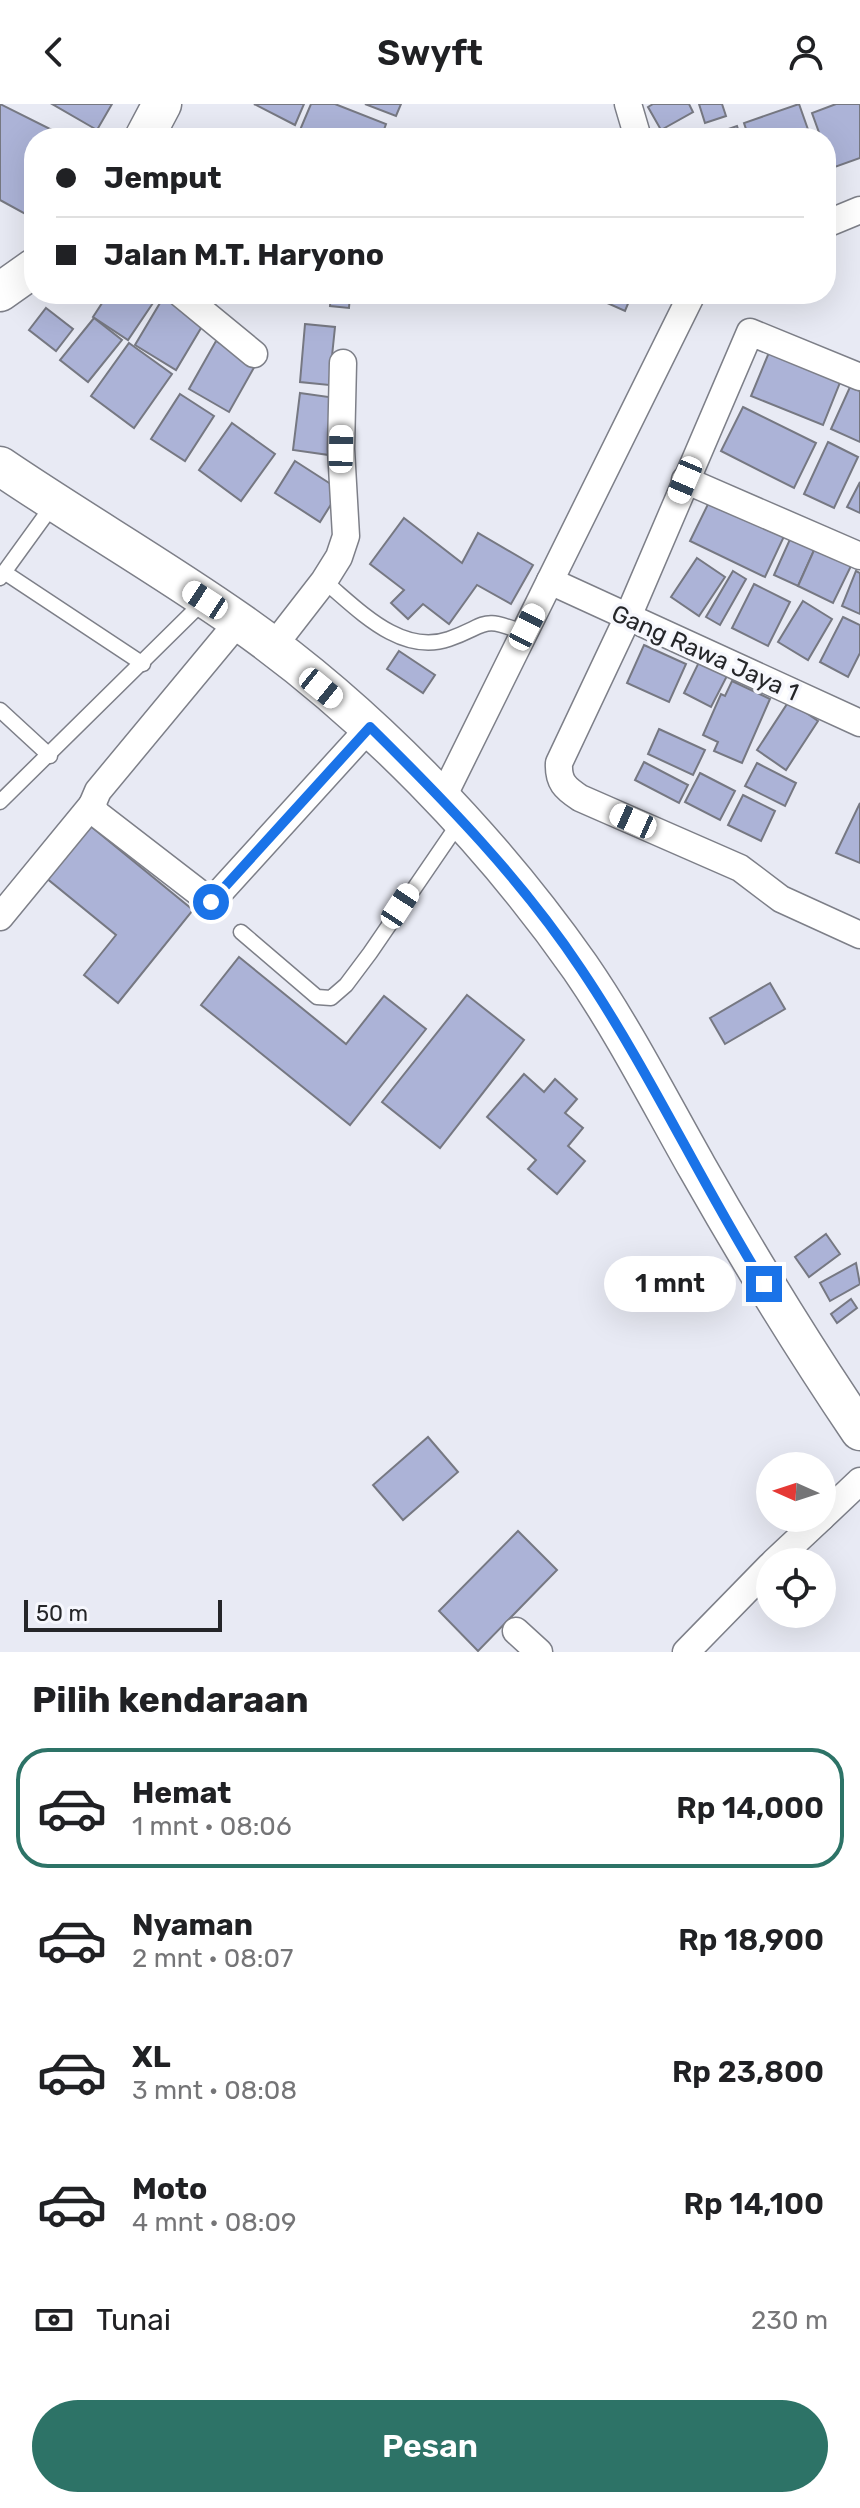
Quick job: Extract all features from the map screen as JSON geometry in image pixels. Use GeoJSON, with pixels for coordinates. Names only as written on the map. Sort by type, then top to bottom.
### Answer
{"type":"FeatureCollection","features":[{"type":"Feature","properties":{"kind":"main road"},"geometry":{"type":"LineString","coordinates":[[149,128],[162,104]]}},
{"type":"Feature","properties":{"kind":"main road"},"geometry":{"type":"LineString","coordinates":[[0,292],[24,275]]}},
{"type":"Feature","properties":{"kind":"main road"},"geometry":{"type":"LineString","coordinates":[[3,473],[55,502],[239,621],[370,727],[452,809],[580,967],[640,1063],[751,1262],[860,1431]]}},
{"type":"Feature","properties":{"kind":"street"},"geometry":{"type":"LineString","coordinates":[[628,104],[635,128]]}},
{"type":"Feature","properties":{"kind":"street"},"geometry":{"type":"LineString","coordinates":[[193,304],[254,354]]}},
{"type":"Feature","properties":{"kind":"street"},"geometry":{"type":"LineString","coordinates":[[452,809],[525,633],[687,304]]}},
{"type":"Feature","properties":{"kind":"street"},"geometry":{"type":"LineString","coordinates":[[860,377],[750,332],[627,619],[559,763],[559,776],[565,788],[580,798],[740,868],[781,899],[860,935]]}},
{"type":"Feature","properties":{"kind":"street"},"geometry":{"type":"LineString","coordinates":[[272,648],[324,581],[339,557],[346,536],[343,363]]}},
{"type":"Feature","properties":{"kind":"street"},"geometry":{"type":"LineString","coordinates":[[685,480],[860,556]]}},
{"type":"Feature","properties":{"kind":"street","name":"Gang Rawa Jaya 1"},"geometry":{"type":"LineString","coordinates":[[550,581],[627,619],[860,723]]}},
{"type":"Feature","properties":{"kind":"street"},"geometry":{"type":"LineString","coordinates":[[0,917],[92,805],[98,791],[239,621]]}},
{"type":"Feature","properties":{"kind":"street"},"geometry":{"type":"LineString","coordinates":[[92,805],[97,814],[211,902],[370,727]]}},
{"type":"Feature","properties":{"kind":"street"},"geometry":{"type":"LineString","coordinates":[[836,1504],[860,1481]]}},
{"type":"Feature","properties":{"kind":"street"},"geometry":{"type":"LineString","coordinates":[[789,1548],[806,1532]]}},
{"type":"Feature","properties":{"kind":"street"},"geometry":{"type":"LineString","coordinates":[[686,1652],[756,1580]]}},
{"type":"Feature","properties":{"kind":"street"},"geometry":{"type":"LineString","coordinates":[[516,1631],[539,1652]]}},
{"type":"Feature","properties":{"kind":"lane"},"geometry":{"type":"LineString","coordinates":[[55,502],[2,575],[143,664]]}},
{"type":"Feature","properties":{"kind":"lane"},"geometry":{"type":"LineString","coordinates":[[324,581],[385,631],[405,637],[447,640],[484,622],[497,622],[525,633]]}},
{"type":"Feature","properties":{"kind":"lane"},"geometry":{"type":"LineString","coordinates":[[0,802],[205,600]]}},
{"type":"Feature","properties":{"kind":"lane"},"geometry":{"type":"LineString","coordinates":[[0,710],[50,756]]}},
{"type":"Feature","properties":{"kind":"lane"},"geometry":{"type":"LineString","coordinates":[[241,932],[317,997],[331,998],[346,985],[370,953],[452,809]]}},
{"type":"Feature","properties":{"kind":"building"},"geometry":{"type":"Polygon","coordinates":[[[0,104],[48,128],[24,128],[24,213],[0,200],[0,104]]]}},
{"type":"Feature","properties":{"kind":"building"},"geometry":{"type":"Polygon","coordinates":[[[52,104],[112,104],[98,128],[52,104]]]}},
{"type":"Feature","properties":{"kind":"building"},"geometry":{"type":"Polygon","coordinates":[[[254,104],[304,104],[295,125],[254,104]]]}},
{"type":"Feature","properties":{"kind":"building"},"geometry":{"type":"Polygon","coordinates":[[[311,104],[335,104],[386,124],[385,128],[301,128],[311,104]]]}},
{"type":"Feature","properties":{"kind":"building"},"geometry":{"type":"Polygon","coordinates":[[[365,104],[401,104],[396,116],[365,104]]]}},
{"type":"Feature","properties":{"kind":"building"},"geometry":{"type":"Polygon","coordinates":[[[653,104],[689,104],[693,112],[660,128],[648,107],[653,104]]]}},
{"type":"Feature","properties":{"kind":"building"},"geometry":{"type":"Polygon","coordinates":[[[699,104],[722,104],[726,116],[705,123],[699,104]]]}},
{"type":"Feature","properties":{"kind":"building"},"geometry":{"type":"Polygon","coordinates":[[[799,104],[807,128],[746,128],[744,123],[799,104]]]}},
{"type":"Feature","properties":{"kind":"building"},"geometry":{"type":"Polygon","coordinates":[[[836,104],[860,104],[860,158],[836,167],[836,128],[817,128],[812,113],[836,104]]]}},
{"type":"Feature","properties":{"kind":"building"},"geometry":{"type":"Polygon","coordinates":[[[101,304],[152,304],[128,340],[93,317],[101,304]]]}},
{"type":"Feature","properties":{"kind":"building"},"geometry":{"type":"Polygon","coordinates":[[[159,304],[173,304],[204,323],[176,370],[135,345],[159,304]]]}},
{"type":"Feature","properties":{"kind":"building"},"geometry":{"type":"Polygon","coordinates":[[[330,304],[349,304],[349,308],[330,304]]]}},
{"type":"Feature","properties":{"kind":"building"},"geometry":{"type":"Polygon","coordinates":[[[609,304],[628,304],[625,311],[609,304]]]}},
{"type":"Feature","properties":{"kind":"building"},"geometry":{"type":"Polygon","coordinates":[[[46,308],[73,329],[56,351],[29,330],[46,308]]]}},
{"type":"Feature","properties":{"kind":"building"},"geometry":{"type":"Polygon","coordinates":[[[94,318],[122,340],[88,382],[60,360],[94,318]]]}},
{"type":"Feature","properties":{"kind":"building"},"geometry":{"type":"Polygon","coordinates":[[[305,324],[335,327],[329,385],[300,382],[305,324]]]}},
{"type":"Feature","properties":{"kind":"building"},"geometry":{"type":"Polygon","coordinates":[[[216,341],[256,364],[229,412],[189,389],[216,341]]]}},
{"type":"Feature","properties":{"kind":"building"},"geometry":{"type":"Polygon","coordinates":[[[129,343],[172,374],[134,428],[91,396],[129,343]]]}},
{"type":"Feature","properties":{"kind":"building"},"geometry":{"type":"Polygon","coordinates":[[[770,350],[841,380],[823,425],[751,396],[770,350]]]}},
{"type":"Feature","properties":{"kind":"building"},"geometry":{"type":"Polygon","coordinates":[[[850,387],[860,391],[860,442],[831,429],[850,387]]]}},
{"type":"Feature","properties":{"kind":"building"},"geometry":{"type":"Polygon","coordinates":[[[300,393],[336,398],[329,455],[293,450],[300,393]]]}},
{"type":"Feature","properties":{"kind":"building"},"geometry":{"type":"Polygon","coordinates":[[[180,394],[214,416],[185,461],[151,439],[180,394]]]}},
{"type":"Feature","properties":{"kind":"building"},"geometry":{"type":"Polygon","coordinates":[[[743,407],[816,443],[794,488],[721,451],[743,407]]]}},
{"type":"Feature","properties":{"kind":"building"},"geometry":{"type":"Polygon","coordinates":[[[232,423],[275,454],[241,501],[199,470],[232,423]]]}},
{"type":"Feature","properties":{"kind":"building"},"geometry":{"type":"Polygon","coordinates":[[[828,442],[858,457],[834,508],[804,494],[828,442]]]}},
{"type":"Feature","properties":{"kind":"building"},"geometry":{"type":"Polygon","coordinates":[[[295,461],[340,490],[320,522],[275,493],[295,461]]]}},
{"type":"Feature","properties":{"kind":"building"},"geometry":{"type":"Polygon","coordinates":[[[860,482],[860,513],[847,507],[860,482]]]}},
{"type":"Feature","properties":{"kind":"building"},"geometry":{"type":"Polygon","coordinates":[[[713,494],[787,530],[765,577],[690,541],[713,494]]]}},
{"type":"Feature","properties":{"kind":"building"},"geometry":{"type":"Polygon","coordinates":[[[404,518],[462,563],[478,533],[533,565],[511,604],[477,585],[449,624],[423,604],[408,619],[391,603],[404,590],[370,564],[404,518]]]}},
{"type":"Feature","properties":{"kind":"building"},"geometry":{"type":"Polygon","coordinates":[[[791,537],[815,548],[798,586],[774,575],[791,537]]]}},
{"type":"Feature","properties":{"kind":"building"},"geometry":{"type":"Polygon","coordinates":[[[815,548],[851,566],[833,603],[798,586],[815,548]]]}},
{"type":"Feature","properties":{"kind":"building"},"geometry":{"type":"Polygon","coordinates":[[[697,558],[725,577],[699,616],[671,597],[697,558]]]}},
{"type":"Feature","properties":{"kind":"building"},"geometry":{"type":"Polygon","coordinates":[[[733,571],[746,579],[720,625],[706,617],[733,571]]]}},
{"type":"Feature","properties":{"kind":"building"},"geometry":{"type":"Polygon","coordinates":[[[856,571],[860,573],[860,614],[842,606],[856,571]]]}},
{"type":"Feature","properties":{"kind":"building"},"geometry":{"type":"Polygon","coordinates":[[[754,584],[790,602],[768,646],[732,628],[754,584]]]}},
{"type":"Feature","properties":{"kind":"building"},"geometry":{"type":"Polygon","coordinates":[[[803,601],[832,619],[808,660],[778,642],[803,601]]]}},
{"type":"Feature","properties":{"kind":"building"},"geometry":{"type":"Polygon","coordinates":[[[843,617],[860,625],[860,653],[848,677],[820,662],[843,617]]]}},
{"type":"Feature","properties":{"kind":"building"},"geometry":{"type":"Polygon","coordinates":[[[644,645],[686,664],[669,702],[627,683],[644,645]]]}},
{"type":"Feature","properties":{"kind":"building"},"geometry":{"type":"Polygon","coordinates":[[[399,651],[435,675],[423,693],[387,669],[399,651]]]}},
{"type":"Feature","properties":{"kind":"building"},"geometry":{"type":"Polygon","coordinates":[[[700,660],[728,674],[711,707],[684,693],[700,660]]]}},
{"type":"Feature","properties":{"kind":"building"},"geometry":{"type":"Polygon","coordinates":[[[732,681],[770,699],[742,763],[714,751],[718,742],[703,735],[721,694],[725,696],[732,681]]]}},
{"type":"Feature","properties":{"kind":"building"},"geometry":{"type":"Polygon","coordinates":[[[789,701],[818,721],[786,770],[757,750],[789,701]]]}},
{"type":"Feature","properties":{"kind":"building"},"geometry":{"type":"Polygon","coordinates":[[[659,729],[705,750],[693,775],[648,754],[659,729]]]}},
{"type":"Feature","properties":{"kind":"building"},"geometry":{"type":"Polygon","coordinates":[[[644,762],[688,785],[679,803],[635,780],[644,762]]]}},
{"type":"Feature","properties":{"kind":"building"},"geometry":{"type":"Polygon","coordinates":[[[757,763],[796,783],[785,806],[745,786],[757,763]]]}},
{"type":"Feature","properties":{"kind":"building"},"geometry":{"type":"Polygon","coordinates":[[[700,773],[735,791],[720,820],[685,802],[700,773]]]}},
{"type":"Feature","properties":{"kind":"building"},"geometry":{"type":"Polygon","coordinates":[[[743,795],[775,811],[761,841],[728,825],[743,795]]]}},
{"type":"Feature","properties":{"kind":"building"},"geometry":{"type":"Polygon","coordinates":[[[860,803],[860,863],[836,853],[860,803]]]}},
{"type":"Feature","properties":{"kind":"building"},"geometry":{"type":"Polygon","coordinates":[[[88,824],[193,910],[118,1003],[84,975],[116,935],[45,877],[88,824]]]}},
{"type":"Feature","properties":{"kind":"building"},"geometry":{"type":"Polygon","coordinates":[[[239,957],[346,1044],[384,996],[426,1029],[350,1125],[201,1005],[239,957]]]}},
{"type":"Feature","properties":{"kind":"building"},"geometry":{"type":"Polygon","coordinates":[[[770,983],[785,1009],[725,1044],[710,1018],[770,983]]]}},
{"type":"Feature","properties":{"kind":"building"},"geometry":{"type":"Polygon","coordinates":[[[467,995],[524,1040],[440,1148],[382,1102],[467,995]]]}},
{"type":"Feature","properties":{"kind":"building"},"geometry":{"type":"Polygon","coordinates":[[[524,1074],[544,1092],[555,1079],[577,1099],[565,1113],[583,1128],[568,1146],[585,1161],[557,1194],[528,1169],[536,1160],[487,1117],[524,1074]]]}},
{"type":"Feature","properties":{"kind":"building"},"geometry":{"type":"Polygon","coordinates":[[[826,1234],[840,1254],[809,1277],[795,1257],[826,1234]]]}},
{"type":"Feature","properties":{"kind":"building"},"geometry":{"type":"Polygon","coordinates":[[[856,1263],[860,1284],[830,1301],[820,1283],[856,1263]]]}},
{"type":"Feature","properties":{"kind":"building"},"geometry":{"type":"Polygon","coordinates":[[[851,1299],[857,1308],[837,1323],[831,1314],[851,1299]]]}},
{"type":"Feature","properties":{"kind":"building"},"geometry":{"type":"Polygon","coordinates":[[[428,1437],[458,1472],[403,1520],[373,1485],[428,1437]]]}},
{"type":"Feature","properties":{"kind":"building"},"geometry":{"type":"Polygon","coordinates":[[[518,1531],[557,1570],[478,1651],[439,1611],[518,1531]]]}},
{"type":"Feature","properties":{"kind":"route"},"geometry":{"type":"LineString","coordinates":[[211,902],[370,727],[442,799],[503,868],[580,967],[640,1063],[764,1284]]}}]}
